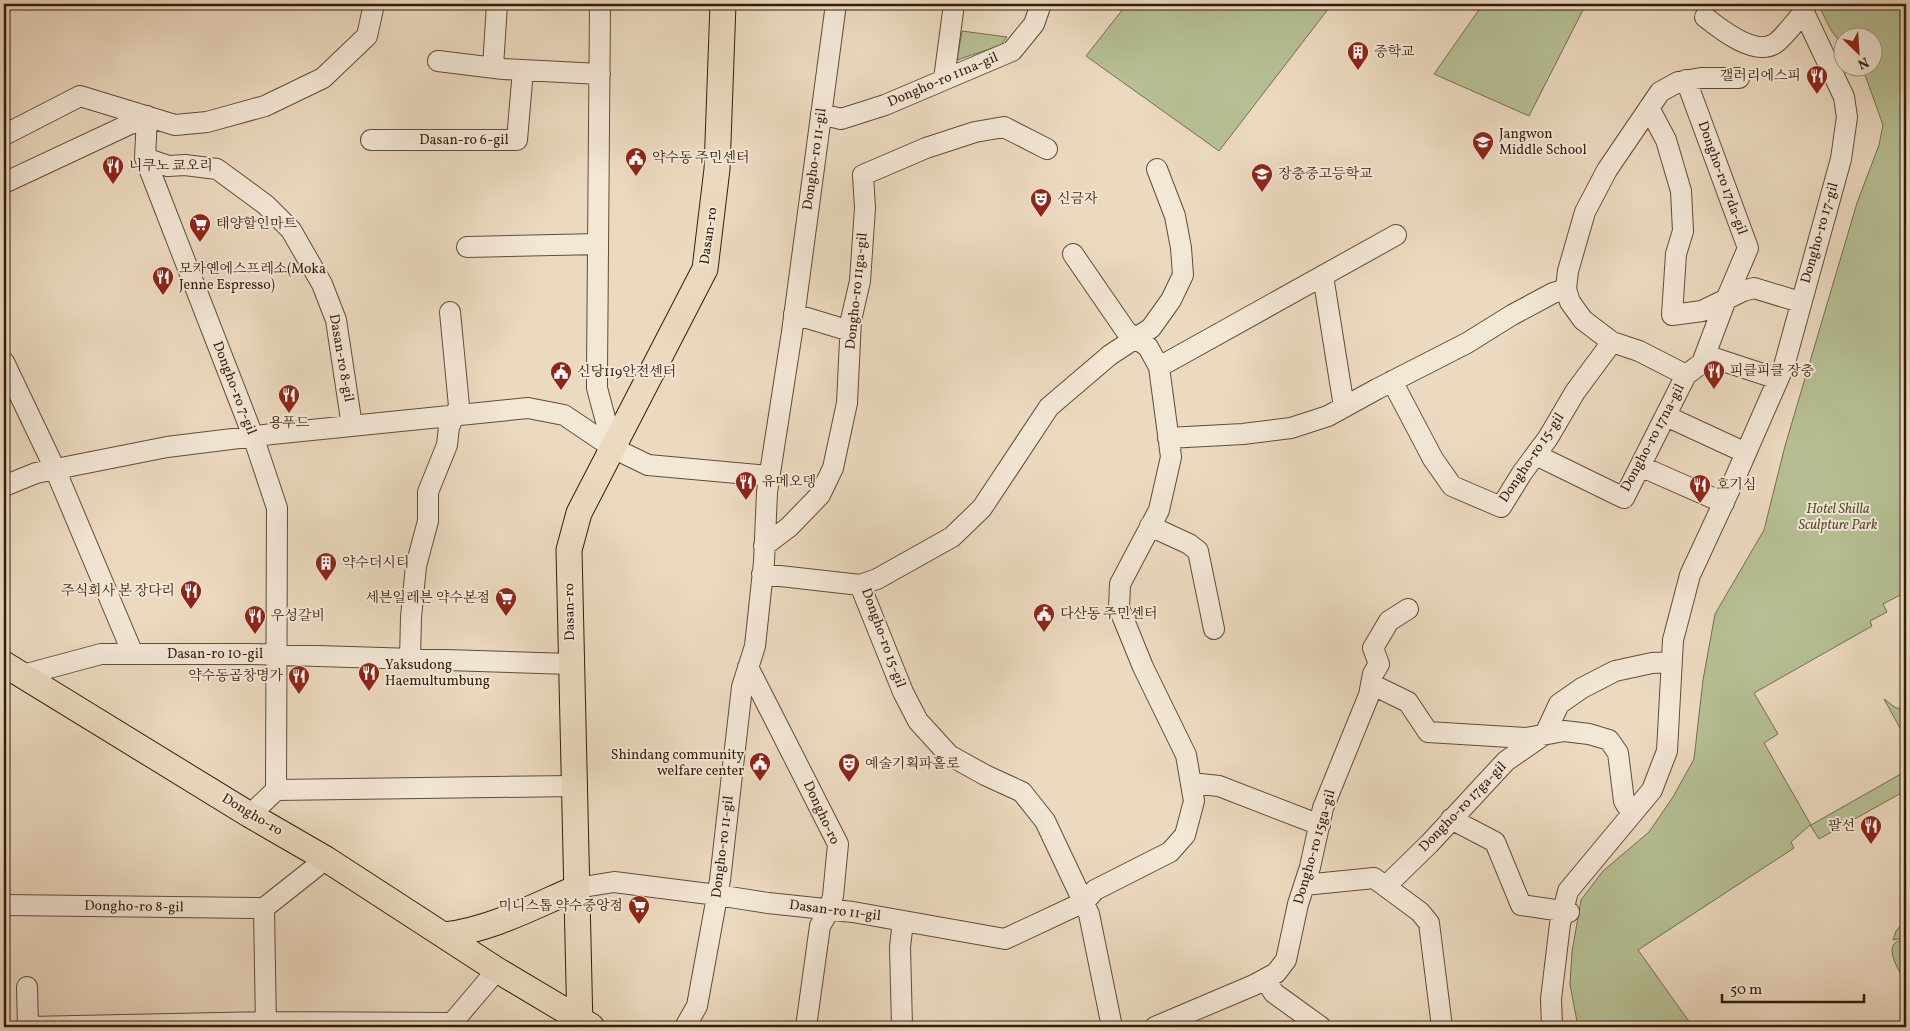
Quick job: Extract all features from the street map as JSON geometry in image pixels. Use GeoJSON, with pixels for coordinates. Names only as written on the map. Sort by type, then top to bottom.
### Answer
{"type":"FeatureCollection","features":[{"type":"Feature","properties":{"kind":"main road","name":"Dasan-ro"},"geometry":{"type":"LineString","coordinates":[[584,1024],[573,786],[569,550],[580,513],[705,269],[717,169],[723,4]]}},
{"type":"Feature","properties":{"kind":"main road","name":"Dongho-ro"},"geometry":{"type":"LineString","coordinates":[[13,669],[250,815],[326,859],[584,1024]]}},
{"type":"Feature","properties":{"kind":"main road"},"geometry":{"type":"LineString","coordinates":[[445,935],[469,931],[504,921],[577,888]]}},
{"type":"Feature","properties":{"kind":"street"},"geometry":{"type":"LineString","coordinates":[[4,135],[80,96],[175,125],[207,122],[265,106],[323,78],[367,36],[374,4]]}},
{"type":"Feature","properties":{"kind":"street"},"geometry":{"type":"LineString","coordinates":[[493,67],[497,4]]}},
{"type":"Feature","properties":{"kind":"street"},"geometry":{"type":"LineString","coordinates":[[600,4],[597,388],[613,448]]}},
{"type":"Feature","properties":{"kind":"street","name":"Dongho-ro 11-gil"},"geometry":{"type":"LineString","coordinates":[[685,1027],[697,1006],[718,894],[742,687],[755,646],[769,476],[794,314],[836,4]]}},
{"type":"Feature","properties":{"kind":"street"},"geometry":{"type":"LineString","coordinates":[[944,79],[954,4]]}},
{"type":"Feature","properties":{"kind":"street","name":"Dongho-ro 11na-gil"},"geometry":{"type":"LineString","coordinates":[[821,114],[841,119],[885,104],[1012,51],[1034,24],[1041,4]]}},
{"type":"Feature","properties":{"kind":"street","name":"Dongho-ro 17-gil"},"geometry":{"type":"LineString","coordinates":[[1552,1027],[1551,999],[1568,891],[1652,790],[1667,751],[1673,640],[1690,575],[1724,504],[1784,366],[1840,159],[1847,116],[1844,97],[1802,8],[1774,44],[1758,48],[1727,34],[1705,17]]}},
{"type":"Feature","properties":{"kind":"street"},"geometry":{"type":"LineString","coordinates":[[438,61],[523,70],[600,74]]}},
{"type":"Feature","properties":{"kind":"street","name":"Dasan-ro 6-gil"},"geometry":{"type":"LineString","coordinates":[[371,140],[517,140],[523,70]]}},
{"type":"Feature","properties":{"kind":"street"},"geometry":{"type":"LineString","coordinates":[[1168,438],[1243,434],[1291,428],[1328,416],[1467,343],[1512,315],[1553,293],[1566,289],[1568,272],[1586,212],[1607,170],[1660,92],[1678,82],[1686,80],[1739,78]]}},
{"type":"Feature","properties":{"kind":"street","name":"Dongho-ro 17da-gil"},"geometry":{"type":"LineString","coordinates":[[1686,80],[1748,248],[1725,302]]}},
{"type":"Feature","properties":{"kind":"street"},"geometry":{"type":"LineString","coordinates":[[1649,108],[1666,140],[1681,191],[1683,232],[1676,254],[1672,315],[1702,311],[1725,302],[1743,291],[1754,288],[1800,302]]}},
{"type":"Feature","properties":{"kind":"street"},"geometry":{"type":"LineString","coordinates":[[4,183],[147,116]]}},
{"type":"Feature","properties":{"kind":"street","name":"Dongho-ro 7-gil"},"geometry":{"type":"LineString","coordinates":[[147,116],[145,158],[253,436],[277,508],[276,790]]}},
{"type":"Feature","properties":{"kind":"street","name":"Dongho-ro 11ga-gil"},"geometry":{"type":"LineString","coordinates":[[764,546],[790,527],[820,495],[833,468],[847,403],[851,320],[860,281],[865,208],[863,175],[926,148],[975,132],[1004,126],[1047,148]]}},
{"type":"Feature","properties":{"kind":"street","name":"Dasan-ro 8-gil"},"geometry":{"type":"LineString","coordinates":[[145,158],[168,166],[185,165],[217,169],[266,205],[291,230],[322,284],[336,320],[352,426]]}},
{"type":"Feature","properties":{"kind":"street","name":"Dongho-ro 15-gil"},"geometry":{"type":"LineString","coordinates":[[1112,1027],[1089,914],[1045,821],[1022,792],[985,775],[949,755],[918,721],[903,692],[860,585],[877,579],[952,537],[982,508],[1049,407],[1110,355],[1151,328],[1171,300],[1183,274],[1181,248],[1175,216],[1157,168]]}},
{"type":"Feature","properties":{"kind":"street"},"geometry":{"type":"LineString","coordinates":[[1159,367],[1396,235]]}},
{"type":"Feature","properties":{"kind":"street"},"geometry":{"type":"LineString","coordinates":[[467,247],[598,244]]}},
{"type":"Feature","properties":{"kind":"street"},"geometry":{"type":"LineString","coordinates":[[1073,254],[1126,331],[1137,337],[1148,347],[1159,367],[1171,457],[1159,510],[1120,584],[1119,608],[1143,666],[1186,755],[1194,801],[1185,835],[1170,852],[1096,890],[1084,902]]}},
{"type":"Feature","properties":{"kind":"street"},"geometry":{"type":"LineString","coordinates":[[1323,276],[1344,407]]}},
{"type":"Feature","properties":{"kind":"street","name":"Dongho-ro 17na-gil"},"geometry":{"type":"LineString","coordinates":[[1566,289],[1570,302],[1583,320],[1612,342],[1638,351],[1686,375]]}},
{"type":"Feature","properties":{"kind":"street","name":"Dongho-ro 17na-gil"},"geometry":{"type":"LineString","coordinates":[[1536,455],[1624,498],[1686,375],[1702,363],[1725,302]]}},
{"type":"Feature","properties":{"kind":"street"},"geometry":{"type":"LineString","coordinates":[[410,659],[411,617],[416,566],[428,521],[428,492],[447,445],[449,427],[459,406],[450,312]]}},
{"type":"Feature","properties":{"kind":"street"},"geometry":{"type":"LineString","coordinates":[[794,314],[850,331]]}},
{"type":"Feature","properties":{"kind":"street","name":"Dongho-ro 15-gil"},"geometry":{"type":"LineString","coordinates":[[1392,381],[1433,459],[1452,486],[1501,507],[1548,438],[1575,392],[1612,342]]}},
{"type":"Feature","properties":{"kind":"street"},"geometry":{"type":"LineString","coordinates":[[1705,355],[1778,379]]}},
{"type":"Feature","properties":{"kind":"street"},"geometry":{"type":"LineString","coordinates":[[4,362],[55,470],[133,654]]}},
{"type":"Feature","properties":{"kind":"street"},"geometry":{"type":"LineString","coordinates":[[4,486],[36,473],[166,446],[528,408],[564,415],[613,448],[648,465],[769,476]]}},
{"type":"Feature","properties":{"kind":"street"},"geometry":{"type":"LineString","coordinates":[[1666,416],[1746,454]]}},
{"type":"Feature","properties":{"kind":"street"},"geometry":{"type":"LineString","coordinates":[[1640,466],[1724,504]]}},
{"type":"Feature","properties":{"kind":"street"},"geometry":{"type":"LineString","coordinates":[[1150,526],[1189,544],[1198,551],[1214,629]]}},
{"type":"Feature","properties":{"kind":"street"},"geometry":{"type":"LineString","coordinates":[[762,574],[860,585]]}},
{"type":"Feature","properties":{"kind":"street","name":"Dongho-ro 15ga-gil"},"geometry":{"type":"LineString","coordinates":[[1155,1027],[1265,979],[1276,973],[1286,960],[1298,904],[1323,808],[1369,695],[1373,674],[1379,664],[1373,648],[1389,622],[1408,609]]}},
{"type":"Feature","properties":{"kind":"street","name":"Dasan-ro 10-gil"},"geometry":{"type":"LineString","coordinates":[[13,669],[101,654],[277,655],[571,664]]}},
{"type":"Feature","properties":{"kind":"street"},"geometry":{"type":"LineString","coordinates":[[1545,734],[1559,704],[1582,688],[1614,671],[1652,663],[1671,662]]}},
{"type":"Feature","properties":{"kind":"street","name":"Dongho-ro"},"geometry":{"type":"LineString","coordinates":[[748,667],[838,844],[833,896],[820,926],[806,1027]]}},
{"type":"Feature","properties":{"kind":"street"},"geometry":{"type":"LineString","coordinates":[[1371,684],[1408,702],[1428,732],[1526,738],[1564,731],[1589,734],[1609,740],[1618,753],[1624,801],[1632,814]]}},
{"type":"Feature","properties":{"kind":"street","name":"Dongho-ro 17ga-gil"},"geometry":{"type":"LineString","coordinates":[[1386,886],[1506,761],[1545,734]]}},
{"type":"Feature","properties":{"kind":"street"},"geometry":{"type":"LineString","coordinates":[[1191,783],[1219,786],[1320,825]]}},
{"type":"Feature","properties":{"kind":"street"},"geometry":{"type":"LineString","coordinates":[[250,815],[276,790],[573,786]]}},
{"type":"Feature","properties":{"kind":"street"},"geometry":{"type":"LineString","coordinates":[[1451,819],[1495,842],[1521,905],[1566,912]]}},
{"type":"Feature","properties":{"kind":"street"},"geometry":{"type":"LineString","coordinates":[[266,1025],[264,908],[326,859]]}},
{"type":"Feature","properties":{"kind":"street"},"geometry":{"type":"LineString","coordinates":[[1304,885],[1374,878],[1420,912],[1429,923],[1442,1027]]}},
{"type":"Feature","properties":{"kind":"street","name":"Dasan-ro 11-gil"},"geometry":{"type":"LineString","coordinates":[[577,888],[614,882],[718,894],[768,903],[903,921],[1006,939],[1084,902]]}},
{"type":"Feature","properties":{"kind":"street","name":"Dongho-ro 8-gil"},"geometry":{"type":"LineString","coordinates":[[4,905],[264,908]]}},
{"type":"Feature","properties":{"kind":"street"},"geometry":{"type":"LineString","coordinates":[[902,1027],[900,947],[903,921]]}},
{"type":"Feature","properties":{"kind":"street"},"geometry":{"type":"LineString","coordinates":[[27,987],[28,1027],[452,1023],[497,970]]}},
{"type":"Feature","properties":{"kind":"street"},"geometry":{"type":"LineString","coordinates":[[1265,979],[1274,993],[1321,1027]]}},
{"type":"Feature","properties":{"kind":"green space"},"geometry":{"type":"Polygon","coordinates":[[[1127,4],[1332,4],[1219,151],[1086,56],[1127,4]]]}},
{"type":"Feature","properties":{"kind":"green space"},"geometry":{"type":"Polygon","coordinates":[[[1483,4],[1586,4],[1529,116],[1434,74],[1483,4]]]}},
{"type":"Feature","properties":{"kind":"green space","name":"Hotel Shilla Sculpture Park"},"geometry":{"type":"Polygon","coordinates":[[[1818,4],[1906,4],[1906,592],[1883,604],[1887,612],[1870,621],[1872,626],[1754,693],[1778,734],[1764,743],[1811,825],[1906,771],[1906,792],[1819,839],[1810,825],[1791,842],[1794,848],[1638,950],[1693,1027],[1578,1027],[1570,984],[1572,952],[1581,900],[1603,871],[1649,832],[1673,797],[1694,759],[1703,680],[1715,614],[1764,530],[1785,446],[1857,203],[1879,145],[1883,125],[1866,78],[1882,78],[1882,28],[1832,28],[1832,31],[1818,4]]]}},
{"type":"Feature","properties":{"kind":"green space"},"geometry":{"type":"Polygon","coordinates":[[[962,31],[1007,37],[1001,45],[957,60],[962,31]]]}},
{"type":"Feature","properties":{"kind":"green space"},"geometry":{"type":"Polygon","coordinates":[[[1884,699],[1896,708],[1906,709],[1906,739],[1884,699]]]}},
{"type":"Feature","properties":{"kind":"green space"},"geometry":{"type":"Polygon","coordinates":[[[1906,919],[1906,940],[1903,938],[1893,940],[1896,931],[1906,919]]]}},
{"type":"Feature","properties":{"kind":"green space"},"geometry":{"type":"Polygon","coordinates":[[[1899,941],[1906,942],[1906,983],[1892,954],[1894,944],[1899,941]]]}},
{"type":"Feature","properties":{"kind":"place","name":"중학교"},"geometry":{"type":"Point","coordinates":[1358,71]}},
{"type":"Feature","properties":{"kind":"place","name":"갤러리에스피"},"geometry":{"type":"Point","coordinates":[1817,95]}},
{"type":"Feature","properties":{"kind":"place","name":"Jangwon Middle School"},"geometry":{"type":"Point","coordinates":[1483,161]}},
{"type":"Feature","properties":{"kind":"place","name":"약수동 주민센터"},"geometry":{"type":"Point","coordinates":[636,177]}},
{"type":"Feature","properties":{"kind":"place","name":"니쿠노 쿄오리"},"geometry":{"type":"Point","coordinates":[113,185]}},
{"type":"Feature","properties":{"kind":"place","name":"장충중고등학교"},"geometry":{"type":"Point","coordinates":[1262,193]}},
{"type":"Feature","properties":{"kind":"place","name":"신금자"},"geometry":{"type":"Point","coordinates":[1041,218]}},
{"type":"Feature","properties":{"kind":"place","name":"태양할인마트"},"geometry":{"type":"Point","coordinates":[200,243]}},
{"type":"Feature","properties":{"kind":"place","name":"모카옌에스프레소(Moka Jenne Espresso)"},"geometry":{"type":"Point","coordinates":[163,296]}},
{"type":"Feature","properties":{"kind":"place","name":"피클피클 장충"},"geometry":{"type":"Point","coordinates":[1714,390]}},
{"type":"Feature","properties":{"kind":"place","name":"신당119안전센터"},"geometry":{"type":"Point","coordinates":[561,391]}},
{"type":"Feature","properties":{"kind":"place","name":"용푸드"},"geometry":{"type":"Point","coordinates":[289,414]}},
{"type":"Feature","properties":{"kind":"place","name":"유메오뎅"},"geometry":{"type":"Point","coordinates":[746,501]}},
{"type":"Feature","properties":{"kind":"place","name":"호기심"},"geometry":{"type":"Point","coordinates":[1700,504]}},
{"type":"Feature","properties":{"kind":"place","name":"약수더시티"},"geometry":{"type":"Point","coordinates":[326,582]}},
{"type":"Feature","properties":{"kind":"place","name":"주식회사 본 장다리"},"geometry":{"type":"Point","coordinates":[191,610]}},
{"type":"Feature","properties":{"kind":"place","name":"세븐일레븐 약수본점"},"geometry":{"type":"Point","coordinates":[506,617]}},
{"type":"Feature","properties":{"kind":"place","name":"다산동 주민센터"},"geometry":{"type":"Point","coordinates":[1044,633]}},
{"type":"Feature","properties":{"kind":"place","name":"우성갈비"},"geometry":{"type":"Point","coordinates":[255,635]}},
{"type":"Feature","properties":{"kind":"place","name":"Yaksudong Haemultumbung"},"geometry":{"type":"Point","coordinates":[369,692]}},
{"type":"Feature","properties":{"kind":"place","name":"약수동곱창명가"},"geometry":{"type":"Point","coordinates":[299,695]}},
{"type":"Feature","properties":{"kind":"place","name":"Shindang community welfare center"},"geometry":{"type":"Point","coordinates":[760,782]}},
{"type":"Feature","properties":{"kind":"place","name":"예술기획파홀로"},"geometry":{"type":"Point","coordinates":[849,783]}},
{"type":"Feature","properties":{"kind":"place","name":"팔선"},"geometry":{"type":"Point","coordinates":[1871,845]}},
{"type":"Feature","properties":{"kind":"place","name":"미니스톱 약수중앙점"},"geometry":{"type":"Point","coordinates":[639,925]}}]}
